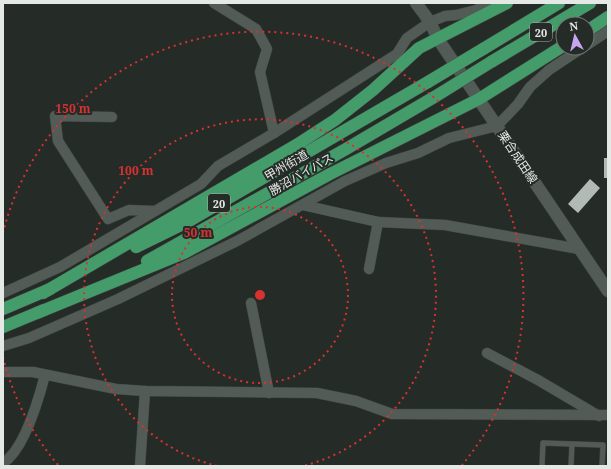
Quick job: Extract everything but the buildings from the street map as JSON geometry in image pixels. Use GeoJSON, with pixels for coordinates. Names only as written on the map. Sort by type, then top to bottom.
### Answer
{"type":"FeatureCollection","features":[{"type":"Feature","properties":{"kind":"highway"},"geometry":{"type":"LineString","coordinates":[[43,292],[298,144],[335,120],[374,90],[420,48],[507,3]]}},
{"type":"Feature","properties":{"kind":"highway","name":"甲州街道"},"geometry":{"type":"LineString","coordinates":[[3,309],[43,292],[189,221],[428,82],[560,3]]}},
{"type":"Feature","properties":{"kind":"highway","name":"勝沼バイパス"},"geometry":{"type":"LineString","coordinates":[[3,327],[37,313],[151,259],[346,149],[590,3]]}},
{"type":"Feature","properties":{"kind":"highway"},"geometry":{"type":"LineString","coordinates":[[595,25],[608,17]]}},
{"type":"Feature","properties":{"kind":"highway"},"geometry":{"type":"LineString","coordinates":[[37,313],[184,253],[330,174],[479,99],[555,51]]}},
{"type":"Feature","properties":{"kind":"main road","name":"栗合成田線"},"geometry":{"type":"LineString","coordinates":[[416,3],[430,22],[438,39],[608,292]]}},
{"type":"Feature","properties":{"kind":"street"},"geometry":{"type":"LineString","coordinates":[[214,3],[256,29],[267,48],[260,72],[274,133]]}},
{"type":"Feature","properties":{"kind":"street"},"geometry":{"type":"LineString","coordinates":[[3,293],[60,267],[201,184],[218,166],[274,133],[397,54],[407,38],[430,22],[445,16],[476,10],[490,3]]}},
{"type":"Feature","properties":{"kind":"street"},"geometry":{"type":"LineString","coordinates":[[595,40],[608,31]]}},
{"type":"Feature","properties":{"kind":"street"},"geometry":{"type":"LineString","coordinates":[[3,346],[29,338],[118,299],[237,241],[345,182],[386,163],[418,153],[449,138],[497,126],[518,104],[530,86],[549,70],[570,56]]}},
{"type":"Feature","properties":{"kind":"street"},"geometry":{"type":"LineString","coordinates":[[112,117],[55,116],[58,141],[108,218],[129,210],[155,211]]}},
{"type":"Feature","properties":{"kind":"street"},"geometry":{"type":"LineString","coordinates":[[303,205],[378,222],[444,225],[579,249]]}},
{"type":"Feature","properties":{"kind":"street"},"geometry":{"type":"LineString","coordinates":[[369,268],[378,222]]}},
{"type":"Feature","properties":{"kind":"street"},"geometry":{"type":"LineString","coordinates":[[251,303],[269,393]]}},
{"type":"Feature","properties":{"kind":"street"},"geometry":{"type":"LineString","coordinates":[[487,354],[603,415]]}},
{"type":"Feature","properties":{"kind":"street"},"geometry":{"type":"LineString","coordinates":[[3,372],[33,372],[116,389],[145,391],[317,393],[356,401],[392,414],[603,415]]}},
{"type":"Feature","properties":{"kind":"street"},"geometry":{"type":"LineString","coordinates":[[3,463],[10,458],[16,450],[23,436],[45,374]]}},
{"type":"Feature","properties":{"kind":"street"},"geometry":{"type":"LineString","coordinates":[[140,466],[145,391]]}},
{"type":"Feature","properties":{"kind":"lane"},"geometry":{"type":"LineString","coordinates":[[542,466],[543,443],[603,445],[602,466]]}},
{"type":"Feature","properties":{"kind":"lane"},"geometry":{"type":"LineString","coordinates":[[571,466],[572,444]]}}]}
